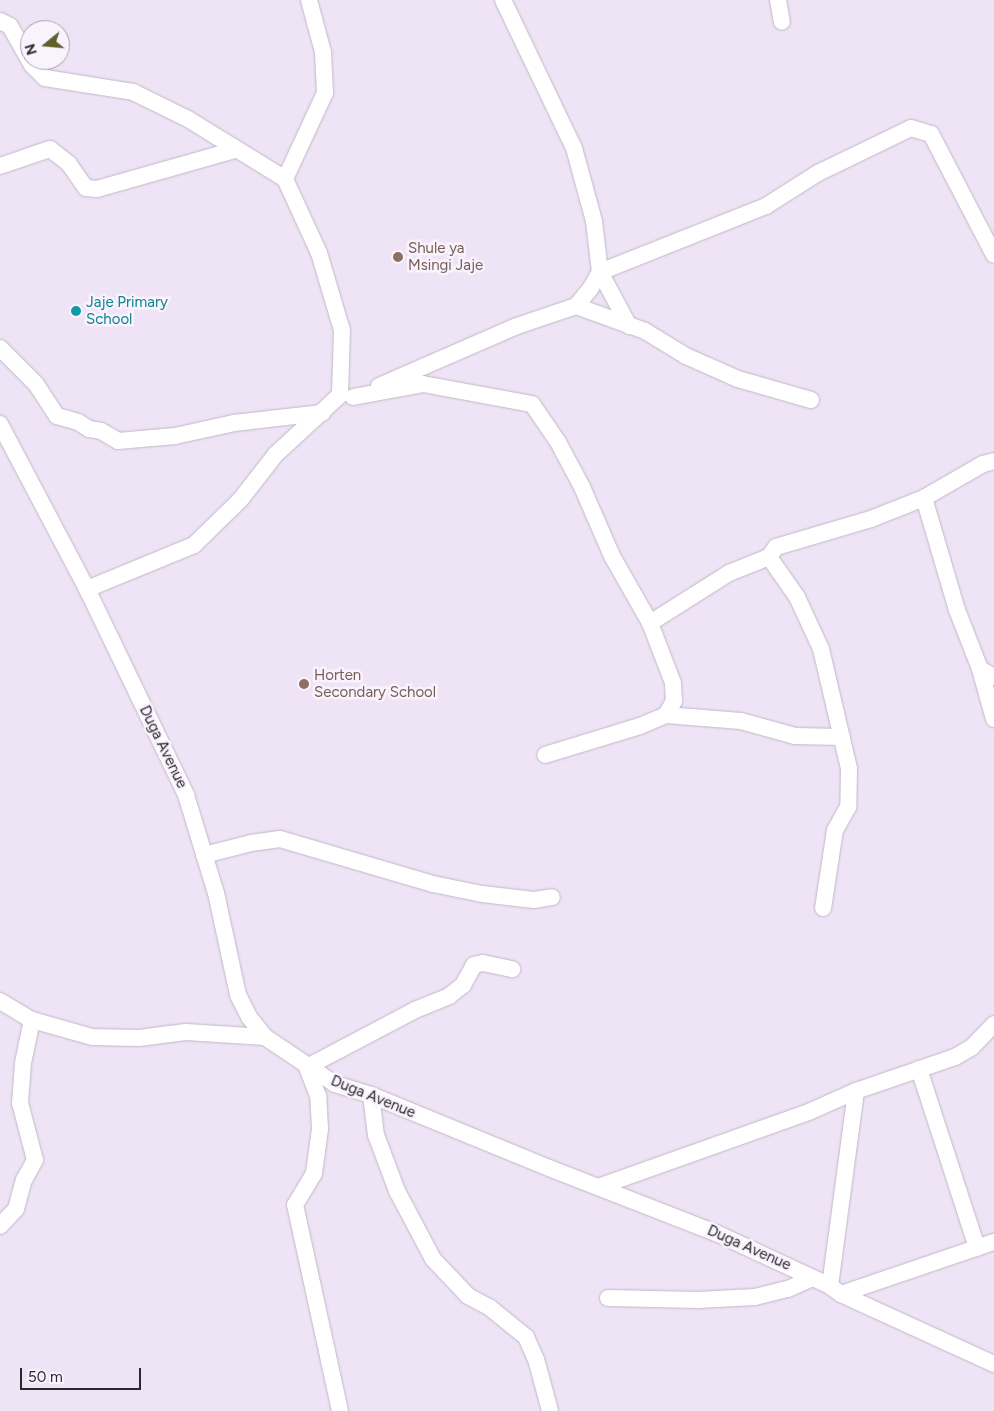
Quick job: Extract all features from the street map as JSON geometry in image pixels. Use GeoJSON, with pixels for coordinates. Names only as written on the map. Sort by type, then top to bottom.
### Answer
{"type":"FeatureCollection","features":[{"type":"Feature","properties":{"kind":"street"},"geometry":{"type":"LineString","coordinates":[[285,179],[325,93],[323,52],[309,0]]}},
{"type":"Feature","properties":{"kind":"street"},"geometry":{"type":"LineString","coordinates":[[503,0],[574,148],[594,221],[600,272],[630,326]]}},
{"type":"Feature","properties":{"kind":"street"},"geometry":{"type":"LineString","coordinates":[[778,0],[782,22]]}},
{"type":"Feature","properties":{"kind":"street"},"geometry":{"type":"LineString","coordinates":[[0,21],[10,26],[32,65],[45,78],[133,92],[188,119],[235,150],[285,179],[320,253],[342,330],[346,396]]}},
{"type":"Feature","properties":{"kind":"street"},"geometry":{"type":"LineString","coordinates":[[88,588],[194,545],[240,500],[276,454],[322,413],[346,396],[518,326],[576,306],[590,289],[600,272],[766,206],[818,173],[911,128],[931,134],[994,255]]}},
{"type":"Feature","properties":{"kind":"street"},"geometry":{"type":"LineString","coordinates":[[0,166],[50,149],[69,164],[86,188],[97,189],[235,150]]}},
{"type":"Feature","properties":{"kind":"street"},"geometry":{"type":"LineString","coordinates":[[576,306],[645,331],[686,356],[738,379],[811,400]]}},
{"type":"Feature","properties":{"kind":"street"},"geometry":{"type":"LineString","coordinates":[[0,348],[36,384],[57,416],[78,422],[89,429],[101,431],[118,440],[176,436],[234,424],[322,413]]}},
{"type":"Feature","properties":{"kind":"street"},"geometry":{"type":"LineString","coordinates":[[346,396],[423,384],[532,404],[558,442],[582,486],[612,556],[650,623],[673,683],[674,702],[666,715]]}},
{"type":"Feature","properties":{"kind":"street","name":"Duga Avenue"},"geometry":{"type":"LineString","coordinates":[[0,424],[88,588],[186,795],[216,893],[238,995],[249,1017],[265,1038],[335,1084],[371,1095],[716,1232],[994,1364]]}},
{"type":"Feature","properties":{"kind":"street"},"geometry":{"type":"LineString","coordinates":[[650,623],[729,573],[769,557],[776,547],[871,519],[924,498],[983,464],[994,461]]}},
{"type":"Feature","properties":{"kind":"street"},"geometry":{"type":"LineString","coordinates":[[924,498],[957,610],[980,669],[994,718]]}},
{"type":"Feature","properties":{"kind":"street"},"geometry":{"type":"LineString","coordinates":[[769,557],[797,596],[821,648],[849,768],[848,807],[835,830],[823,908]]}},
{"type":"Feature","properties":{"kind":"street"},"geometry":{"type":"LineString","coordinates":[[980,669],[994,678]]}},
{"type":"Feature","properties":{"kind":"street"},"geometry":{"type":"LineString","coordinates":[[545,755],[640,726],[666,715],[741,721],[795,736],[842,737]]}},
{"type":"Feature","properties":{"kind":"street"},"geometry":{"type":"LineString","coordinates":[[204,855],[251,843],[280,839],[433,884],[482,894],[534,900],[552,897]]}},
{"type":"Feature","properties":{"kind":"street"},"geometry":{"type":"LineString","coordinates":[[340,1411],[295,1205],[314,1173],[320,1129],[318,1096],[308,1067],[415,1010],[449,996],[463,985],[474,965],[483,963],[512,969]]}},
{"type":"Feature","properties":{"kind":"street"},"geometry":{"type":"LineString","coordinates":[[0,1001],[32,1020],[92,1037],[139,1038],[186,1032],[265,1038]]}},
{"type":"Feature","properties":{"kind":"street"},"geometry":{"type":"LineString","coordinates":[[0,1226],[16,1209],[24,1180],[35,1160],[20,1103],[23,1062],[32,1020]]}},
{"type":"Feature","properties":{"kind":"street"},"geometry":{"type":"LineString","coordinates":[[598,1186],[803,1114],[856,1091],[955,1057],[972,1047],[994,1024]]}},
{"type":"Feature","properties":{"kind":"street"},"geometry":{"type":"LineString","coordinates":[[919,1069],[977,1248]]}},
{"type":"Feature","properties":{"kind":"street"},"geometry":{"type":"LineString","coordinates":[[856,1091],[835,1290],[994,1242]]}},
{"type":"Feature","properties":{"kind":"street"},"geometry":{"type":"LineString","coordinates":[[371,1095],[376,1135],[396,1190],[433,1259],[468,1296],[490,1307],[526,1337],[536,1359],[550,1411]]}},
{"type":"Feature","properties":{"kind":"street"},"geometry":{"type":"LineString","coordinates":[[608,1298],[698,1300],[755,1297],[788,1289],[813,1278]]}},
{"type":"Feature","properties":{"kind":"place","name":"Shule ya Msingi Jaje"},"geometry":{"type":"Point","coordinates":[398,257]}},
{"type":"Feature","properties":{"kind":"place","name":"Jaje Primary School"},"geometry":{"type":"Point","coordinates":[76,311]}},
{"type":"Feature","properties":{"kind":"place","name":"Horten Secondary School"},"geometry":{"type":"Point","coordinates":[304,684]}}]}
